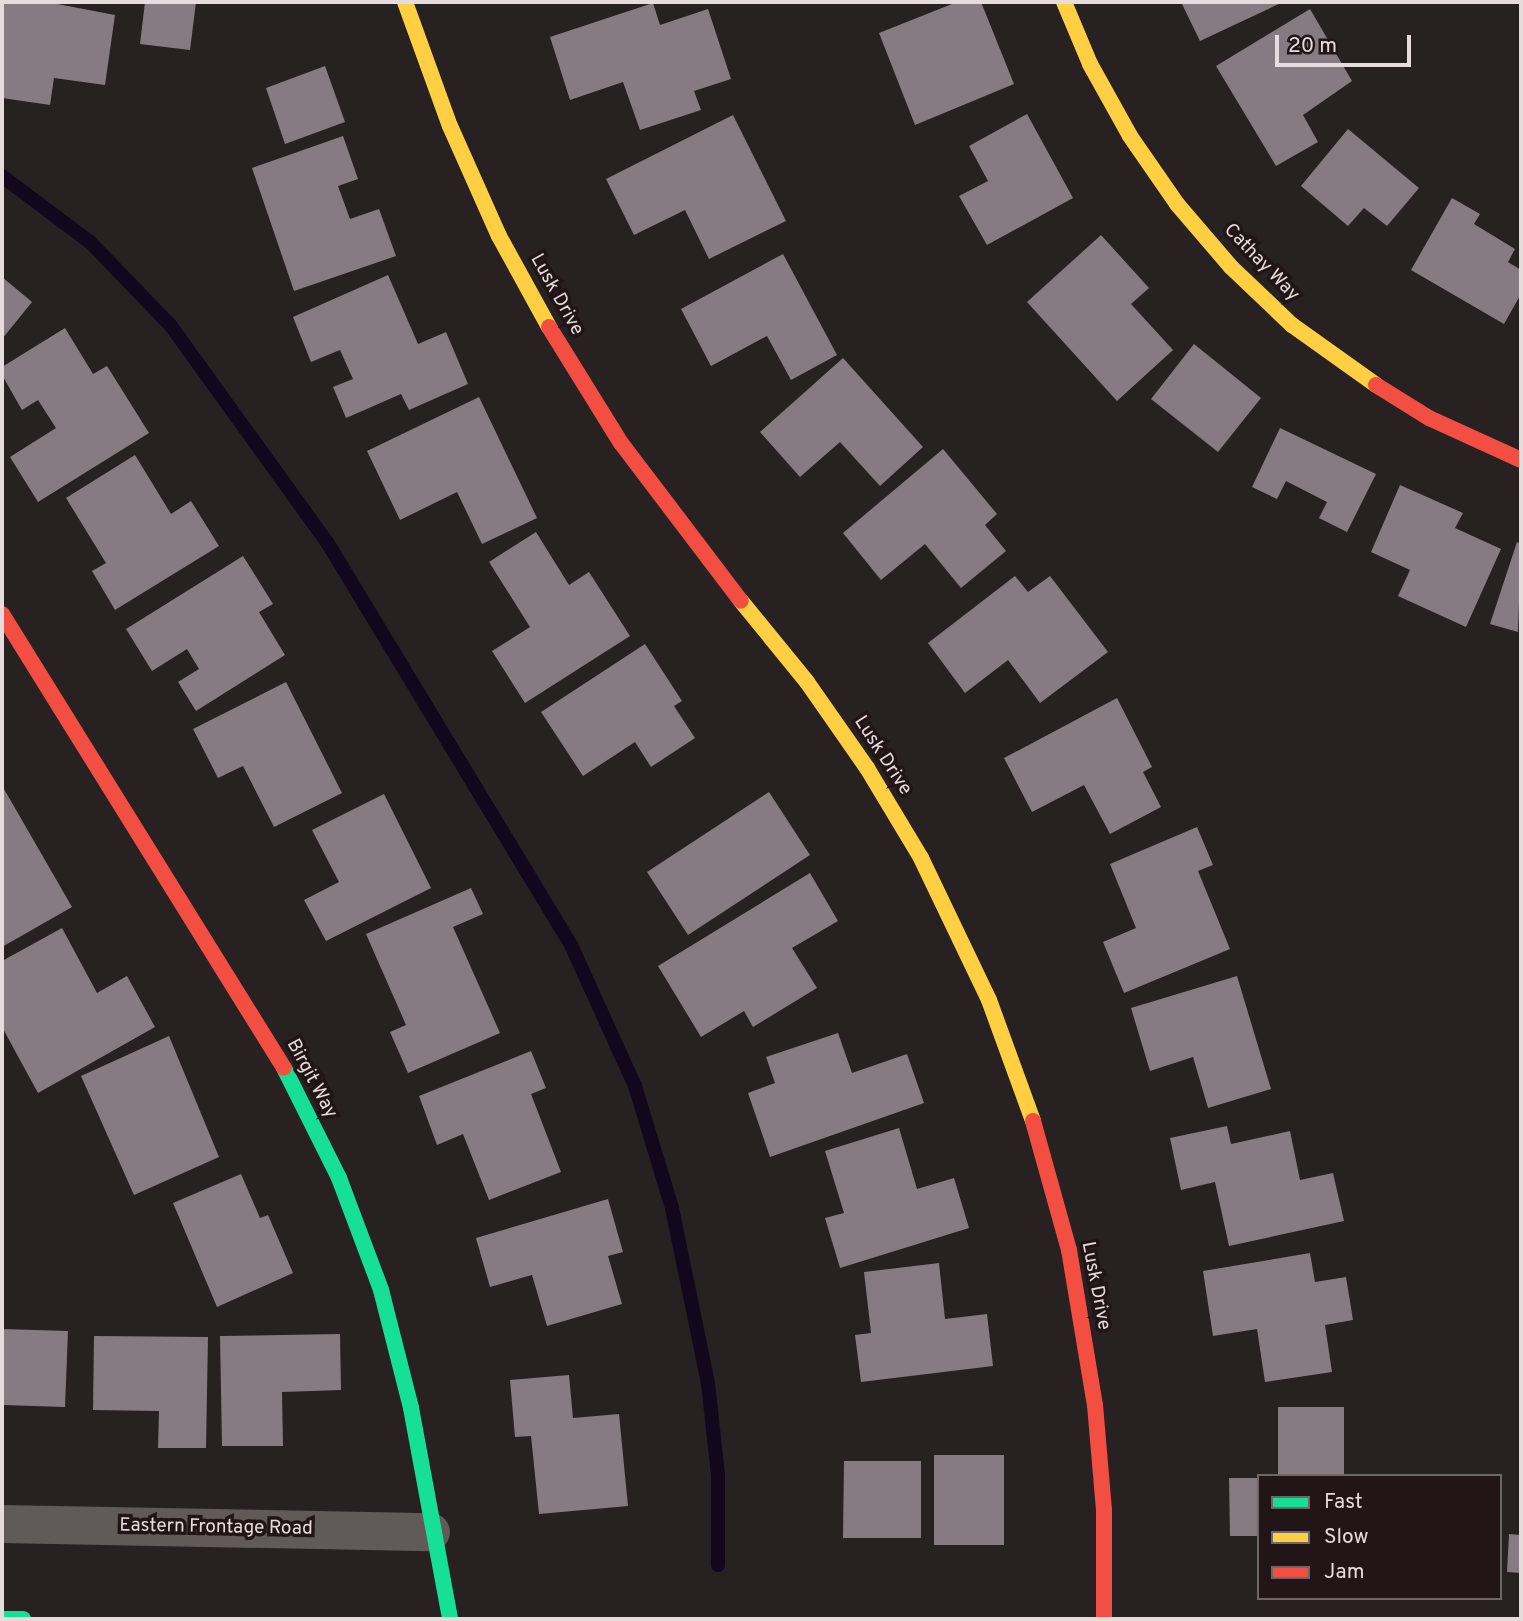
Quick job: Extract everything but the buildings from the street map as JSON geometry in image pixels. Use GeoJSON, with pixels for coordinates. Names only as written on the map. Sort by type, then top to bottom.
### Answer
{"type":"FeatureCollection","features":[{"type":"Feature","properties":{"kind":"street","name":"Lusk Drive"},"geometry":{"type":"LineString","coordinates":[[404,2],[455,138],[499,236],[556,341],[621,443],[692,540],[807,682],[867,768],[921,858],[989,1000],[1026,1098],[1069,1250],[1095,1405],[1104,1510],[1104,1619]]}},
{"type":"Feature","properties":{"kind":"street","name":"Cathay Way"},"geometry":{"type":"LineString","coordinates":[[1064,2],[1090,64],[1130,136],[1177,204],[1231,267],[1292,325],[1359,375],[1429,418],[1521,460]]}},
{"type":"Feature","properties":{"kind":"street","name":"Birgit Way"},"geometry":{"type":"LineString","coordinates":[[2,614],[285,1070],[339,1178],[381,1290],[411,1408],[431,1532],[450,1619]]}},
{"type":"Feature","properties":{"kind":"street","name":"Eastern Frontage Road"},"geometry":{"type":"LineString","coordinates":[[2,1524],[431,1532]]}},
{"type":"Feature","properties":{"kind":"street"},"geometry":{"type":"LineString","coordinates":[[2,1619],[23,1619]]}},
{"type":"Feature","properties":{"kind":"waterway"},"geometry":{"type":"LineString","coordinates":[[2,176],[90,242],[171,326],[327,542],[571,945],[635,1086],[672,1208],[708,1383],[718,1475],[718,1565]]}},
{"type":"Feature","properties":{"kind":"traffic: fast"},"geometry":{"type":"LineString","coordinates":[[284,1068],[339,1178],[381,1290],[411,1408],[450,1619]]}},
{"type":"Feature","properties":{"kind":"traffic: fast"},"geometry":{"type":"LineString","coordinates":[[2,1619],[23,1619]]}},
{"type":"Feature","properties":{"kind":"traffic: slow"},"geometry":{"type":"LineString","coordinates":[[405,2],[450,126],[499,236],[549,327]]}},
{"type":"Feature","properties":{"kind":"traffic: slow"},"geometry":{"type":"LineString","coordinates":[[1064,2],[1090,64],[1130,136],[1177,204],[1231,267],[1292,325],[1376,385]]}},
{"type":"Feature","properties":{"kind":"traffic: slow"},"geometry":{"type":"LineString","coordinates":[[741,601],[807,682],[867,768],[921,858],[989,1000],[1033,1121]]}},
{"type":"Feature","properties":{"kind":"traffic: jam"},"geometry":{"type":"LineString","coordinates":[[549,327],[621,443],[741,601]]}},
{"type":"Feature","properties":{"kind":"traffic: jam"},"geometry":{"type":"LineString","coordinates":[[1376,385],[1429,418],[1521,460]]}},
{"type":"Feature","properties":{"kind":"traffic: jam"},"geometry":{"type":"LineString","coordinates":[[2,614],[284,1068]]}},
{"type":"Feature","properties":{"kind":"traffic: jam"},"geometry":{"type":"LineString","coordinates":[[1033,1121],[1069,1250],[1095,1405],[1104,1510],[1104,1619]]}}]}
